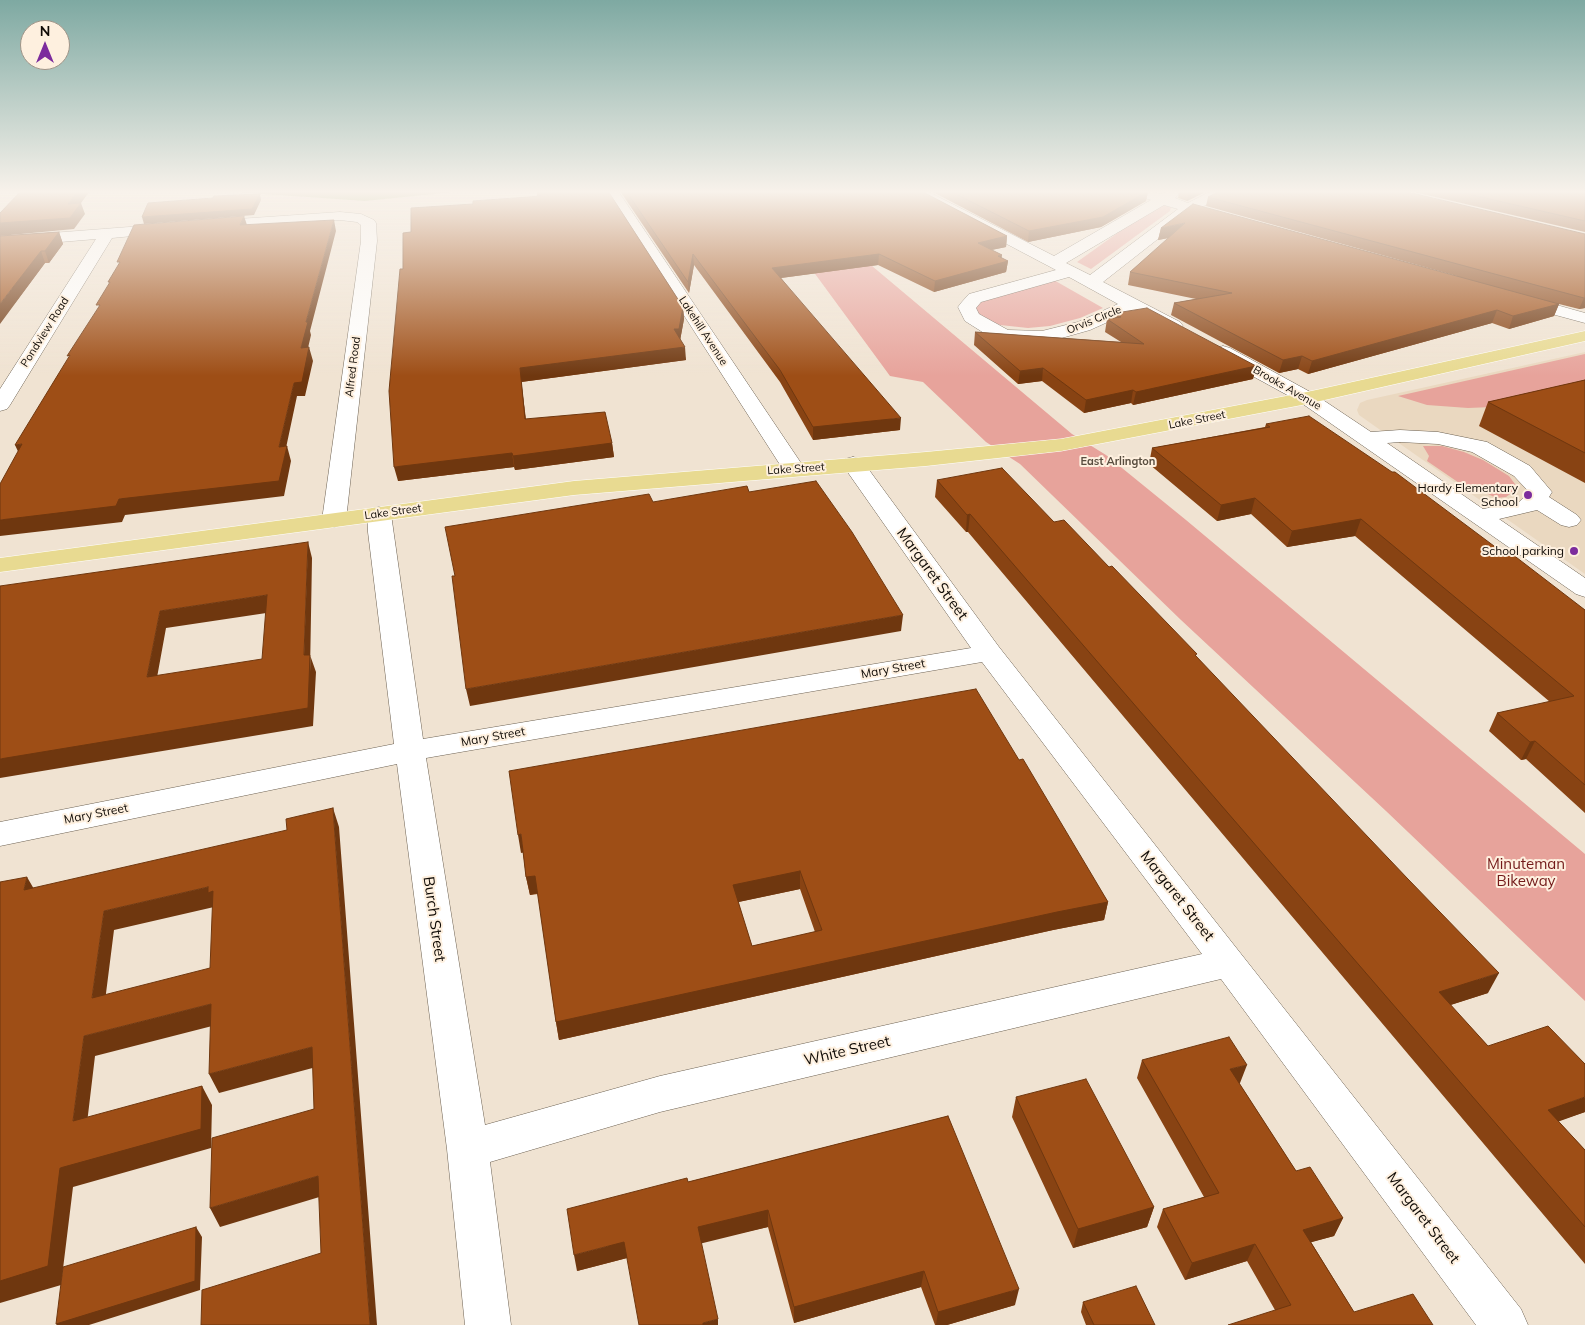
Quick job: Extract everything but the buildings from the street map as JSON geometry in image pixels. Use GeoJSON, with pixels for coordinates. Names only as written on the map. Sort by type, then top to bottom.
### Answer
{"type":"FeatureCollection","features":[{"type":"Feature","properties":{"kind":"main road","name":"Lake Street"},"geometry":{"type":"LineString","coordinates":[[0,565],[574,488],[1076,443],[1307,398],[1585,336]]}},
{"type":"Feature","properties":{"kind":"street","name":"Pondview Road"},"geometry":{"type":"LineString","coordinates":[[0,405],[96,253]]}},
{"type":"Feature","properties":{"kind":"street","name":"Alfred Road"},"geometry":{"type":"LineString","coordinates":[[334,520],[368,253]]}},
{"type":"Feature","properties":{"kind":"street","name":"Lakehill Avenue"},"geometry":{"type":"LineString","coordinates":[[652,253],[794,469]]}},
{"type":"Feature","properties":{"kind":"street"},"geometry":{"type":"LineString","coordinates":[[1035,253],[1185,332]]}},
{"type":"Feature","properties":{"kind":"street"},"geometry":{"type":"LineString","coordinates":[[1062,267],[1083,253]]}},
{"type":"Feature","properties":{"kind":"street"},"geometry":{"type":"LineString","coordinates":[[1092,282],[1130,253]]}},
{"type":"Feature","properties":{"kind":"street","name":"Orvis Circle"},"geometry":{"type":"LineString","coordinates":[[1062,267],[975,298],[967,307],[970,317],[990,329],[1005,334],[1042,336],[1058,334],[1084,326],[1132,304]]}},
{"type":"Feature","properties":{"kind":"street"},"geometry":{"type":"LineString","coordinates":[[1508,296],[1585,318]]}},
{"type":"Feature","properties":{"kind":"street","name":"Brooks Avenue"},"geometry":{"type":"LineString","coordinates":[[1211,346],[1307,398],[1481,516],[1585,590]]}},
{"type":"Feature","properties":{"kind":"street"},"geometry":{"type":"LineString","coordinates":[[1365,439],[1400,436],[1438,438],[1479,447],[1522,472],[1541,492],[1526,507],[1481,516]]}},
{"type":"Feature","properties":{"kind":"street","name":"Margaret Street"},"geometry":{"type":"LineString","coordinates":[[853,464],[989,652],[1505,1325]]}},
{"type":"Feature","properties":{"kind":"street"},"geometry":{"type":"LineString","coordinates":[[1536,499],[1569,520]]}},
{"type":"Feature","properties":{"kind":"street","name":"Burch Street"},"geometry":{"type":"LineString","coordinates":[[379,514],[410,750],[468,1149],[488,1325]]}},
{"type":"Feature","properties":{"kind":"street","name":"Mary Street"},"geometry":{"type":"LineString","coordinates":[[0,834],[410,750],[989,652]]}},
{"type":"Feature","properties":{"kind":"street","name":"White Street"},"geometry":{"type":"LineString","coordinates":[[468,1149],[660,1094],[1229,963]]}},
{"type":"Feature","properties":{"kind":"shaded area","name":"Hardy Elementary School"},"geometry":{"type":"Polygon","coordinates":[[[1585,352],[1585,574],[1359,415],[1357,410],[1360,403],[1367,400],[1585,352]]]}},
{"type":"Feature","properties":{"kind":"green space","name":"Minuteman Bikeway"},"geometry":{"type":"Polygon","coordinates":[[[820,253],[856,253],[1072,434],[1106,455],[1186,520],[1585,854],[1585,1001],[1386,811],[1181,620],[1020,464],[986,442],[923,382],[890,376],[810,267],[820,253]]]}},
{"type":"Feature","properties":{"kind":"green space"},"geometry":{"type":"Polygon","coordinates":[[[1090,253],[1113,253],[1091,269],[1077,262],[1090,253]]]}},
{"type":"Feature","properties":{"kind":"green space"},"geometry":{"type":"Polygon","coordinates":[[[1052,279],[1103,308],[1080,318],[1050,326],[1028,328],[1000,325],[980,317],[975,309],[976,304],[985,298],[1052,279]]]}},
{"type":"Feature","properties":{"kind":"green space"},"geometry":{"type":"Polygon","coordinates":[[[1585,354],[1585,383],[1492,407],[1468,408],[1427,405],[1398,396],[1585,354]]]}},
{"type":"Feature","properties":{"kind":"green space"},"geometry":{"type":"Polygon","coordinates":[[[1423,446],[1442,446],[1483,460],[1509,476],[1518,488],[1506,497],[1496,498],[1482,491],[1468,489],[1427,461],[1429,456],[1423,446]]]}},
{"type":"Feature","properties":{"kind":"place","name":"Hardy Elementary School"},"geometry":{"type":"Point","coordinates":[1528,495]}},
{"type":"Feature","properties":{"kind":"place","name":"School parking"},"geometry":{"type":"Point","coordinates":[1574,551]}},
{"type":"Feature","properties":{"kind":"district","name":"East Arlington"},"geometry":{"type":"Point","coordinates":[1118,462]}}]}
